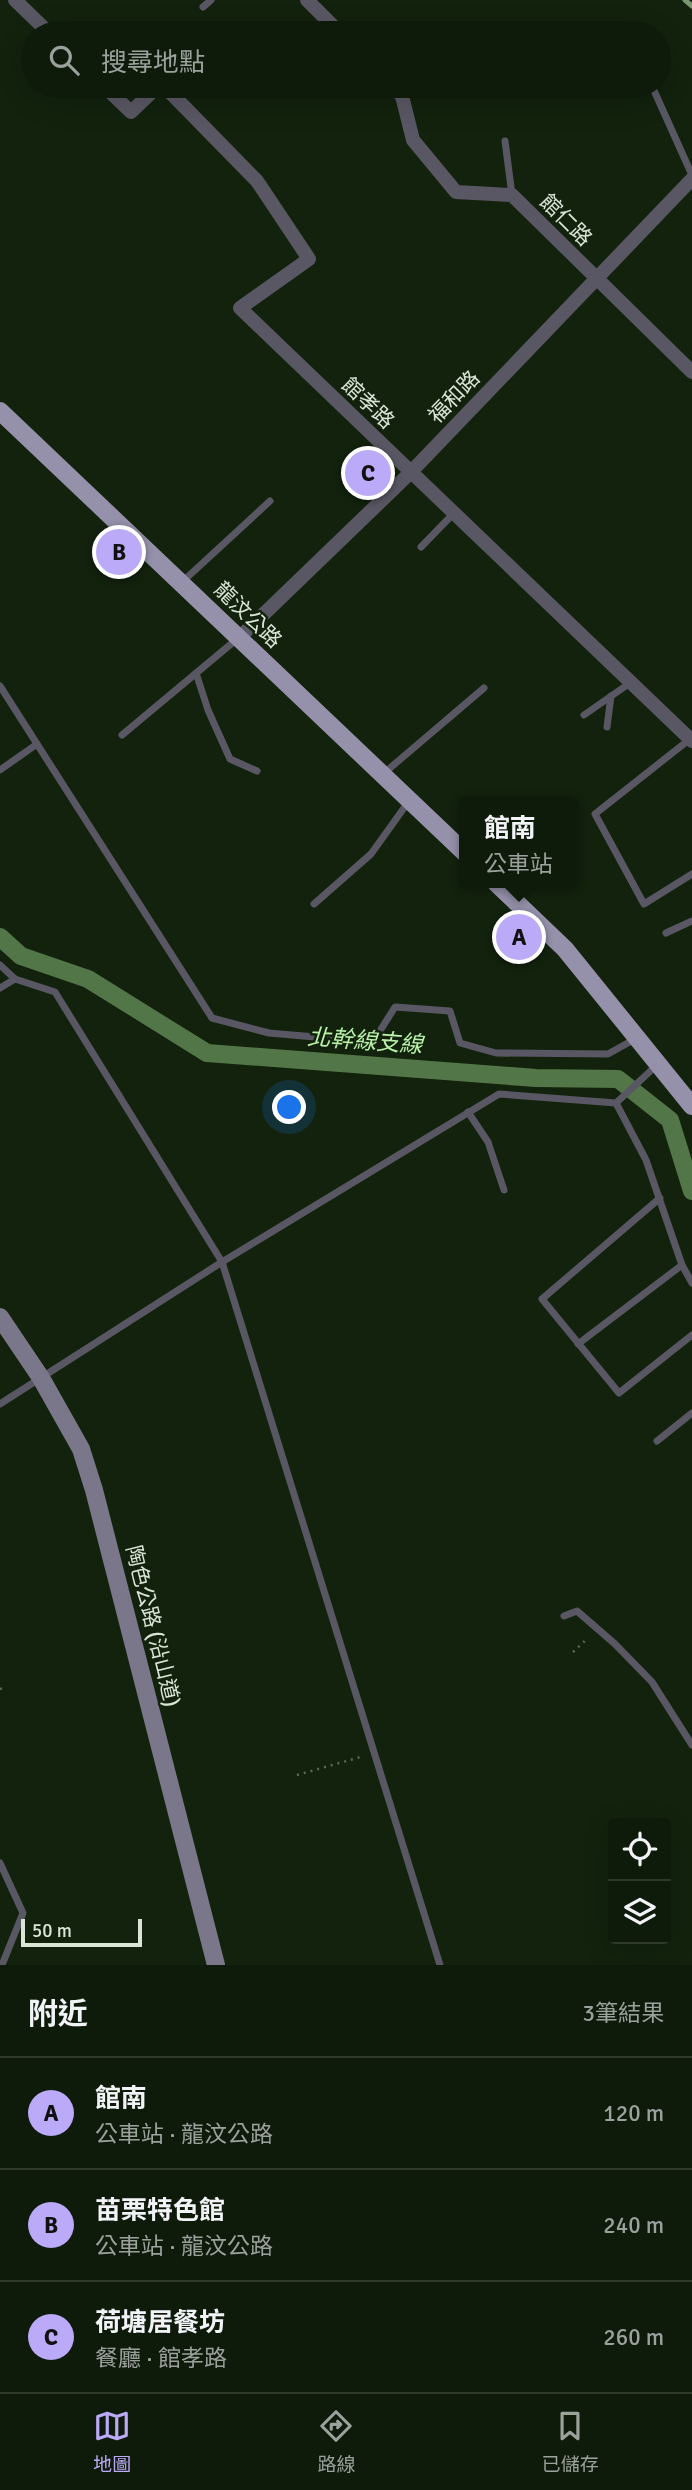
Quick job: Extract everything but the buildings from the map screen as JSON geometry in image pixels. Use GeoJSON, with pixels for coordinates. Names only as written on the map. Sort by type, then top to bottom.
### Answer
{"type":"FeatureCollection","features":[{"type":"Feature","properties":{"kind":"main road","name":"龍汶公路"},"geometry":{"type":"LineString","coordinates":[[0,411],[459,847]]}},
{"type":"Feature","properties":{"kind":"main road"},"geometry":{"type":"LineString","coordinates":[[501,888],[565,949],[692,1106]]}},
{"type":"Feature","properties":{"kind":"main road","name":"陶色公路 (沿山道)"},"geometry":{"type":"LineString","coordinates":[[0,1317],[41,1378],[81,1449],[94,1490],[216,1965]]}},
{"type":"Feature","properties":{"kind":"street"},"geometry":{"type":"LineString","coordinates":[[15,0],[37,21]]}},
{"type":"Feature","properties":{"kind":"street"},"geometry":{"type":"LineString","coordinates":[[307,0],[328,21]]}},
{"type":"Feature","properties":{"kind":"street"},"geometry":{"type":"LineString","coordinates":[[116,98],[131,112],[146,98]]}},
{"type":"Feature","properties":{"kind":"street","name":"館孝路"},"geometry":{"type":"LineString","coordinates":[[176,98],[257,181],[309,259],[240,308],[691,740]]}},
{"type":"Feature","properties":{"kind":"street","name":"館仁路"},"geometry":{"type":"LineString","coordinates":[[402,98],[413,140],[457,192],[512,195],[692,372]]}},
{"type":"Feature","properties":{"kind":"street","name":"福和路"},"geometry":{"type":"LineString","coordinates":[[239,638],[410,473],[692,177]]}},
{"type":"Feature","properties":{"kind":"lane"},"geometry":{"type":"LineString","coordinates":[[203,7],[211,0]]}},
{"type":"Feature","properties":{"kind":"lane"},"geometry":{"type":"LineString","coordinates":[[657,98],[692,177]]}},
{"type":"Feature","properties":{"kind":"lane"},"geometry":{"type":"LineString","coordinates":[[505,141],[512,195]]}},
{"type":"Feature","properties":{"kind":"lane"},"geometry":{"type":"LineString","coordinates":[[181,583],[270,501]]}},
{"type":"Feature","properties":{"kind":"lane"},"geometry":{"type":"LineString","coordinates":[[422,547],[453,514]]}},
{"type":"Feature","properties":{"kind":"lane"},"geometry":{"type":"LineString","coordinates":[[122,735],[239,638]]}},
{"type":"Feature","properties":{"kind":"lane"},"geometry":{"type":"LineString","coordinates":[[196,673],[208,710],[230,759],[257,771]]}},
{"type":"Feature","properties":{"kind":"lane"},"geometry":{"type":"LineString","coordinates":[[584,715],[630,683]]}},
{"type":"Feature","properties":{"kind":"lane"},"geometry":{"type":"LineString","coordinates":[[0,686],[212,1018],[270,1033],[373,1042],[395,1007],[450,1011],[460,1043],[496,1053],[608,1054],[637,1037]]}},
{"type":"Feature","properties":{"kind":"lane"},"geometry":{"type":"LineString","coordinates":[[383,775],[484,688]]}},
{"type":"Feature","properties":{"kind":"lane"},"geometry":{"type":"LineString","coordinates":[[607,727],[611,696]]}},
{"type":"Feature","properties":{"kind":"lane"},"geometry":{"type":"LineString","coordinates":[[691,740],[595,814],[644,904],[692,874]]}},
{"type":"Feature","properties":{"kind":"lane"},"geometry":{"type":"LineString","coordinates":[[0,771],[37,744]]}},
{"type":"Feature","properties":{"kind":"lane"},"geometry":{"type":"LineString","coordinates":[[314,904],[371,854],[410,801]]}},
{"type":"Feature","properties":{"kind":"lane"},"geometry":{"type":"LineString","coordinates":[[666,933],[692,921]]}},
{"type":"Feature","properties":{"kind":"lane"},"geometry":{"type":"LineString","coordinates":[[0,965],[15,979],[55,992],[222,1262],[440,1965]]}},
{"type":"Feature","properties":{"kind":"lane"},"geometry":{"type":"LineString","coordinates":[[0,988],[15,979]]}},
{"type":"Feature","properties":{"kind":"lane"},"geometry":{"type":"LineString","coordinates":[[0,1404],[222,1262],[499,1094],[616,1103],[658,1064]]}},
{"type":"Feature","properties":{"kind":"lane"},"geometry":{"type":"LineString","coordinates":[[616,1103],[646,1160],[682,1265],[692,1283]]}},
{"type":"Feature","properties":{"kind":"lane"},"geometry":{"type":"LineString","coordinates":[[468,1112],[488,1142],[504,1190]]}},
{"type":"Feature","properties":{"kind":"lane"},"geometry":{"type":"LineString","coordinates":[[660,1198],[542,1299],[619,1393],[692,1335]]}},
{"type":"Feature","properties":{"kind":"lane"},"geometry":{"type":"LineString","coordinates":[[578,1344],[682,1265]]}},
{"type":"Feature","properties":{"kind":"lane"},"geometry":{"type":"LineString","coordinates":[[657,1441],[692,1413]]}},
{"type":"Feature","properties":{"kind":"lane"},"geometry":{"type":"LineString","coordinates":[[564,1616],[577,1611],[615,1644],[652,1682],[692,1745]]}},
{"type":"Feature","properties":{"kind":"lane"},"geometry":{"type":"LineString","coordinates":[[0,1863],[23,1913],[2,1965]]}},
{"type":"Feature","properties":{"kind":"path"},"geometry":{"type":"LineString","coordinates":[[573,1652],[598,1629]]}},
{"type":"Feature","properties":{"kind":"path"},"geometry":{"type":"LineString","coordinates":[[297,1775],[374,1754]]}},
{"type":"Feature","properties":{"kind":"waterway"},"geometry":{"type":"LineString","coordinates":[[685,0],[692,6]]}},
{"type":"Feature","properties":{"kind":"waterway","name":"北幹線支線"},"geometry":{"type":"LineString","coordinates":[[0,937],[21,956],[88,979],[207,1053],[536,1078],[618,1079],[670,1120],[692,1191]]}},
{"type":"Feature","properties":{"kind":"place","name":"荷塘居餐坊"},"geometry":{"type":"Point","coordinates":[368,473]}},
{"type":"Feature","properties":{"kind":"place","name":"苗栗特色館"},"geometry":{"type":"Point","coordinates":[119,552]}},
{"type":"Feature","properties":{"kind":"place","name":"館南"},"geometry":{"type":"Point","coordinates":[519,937]}}]}
